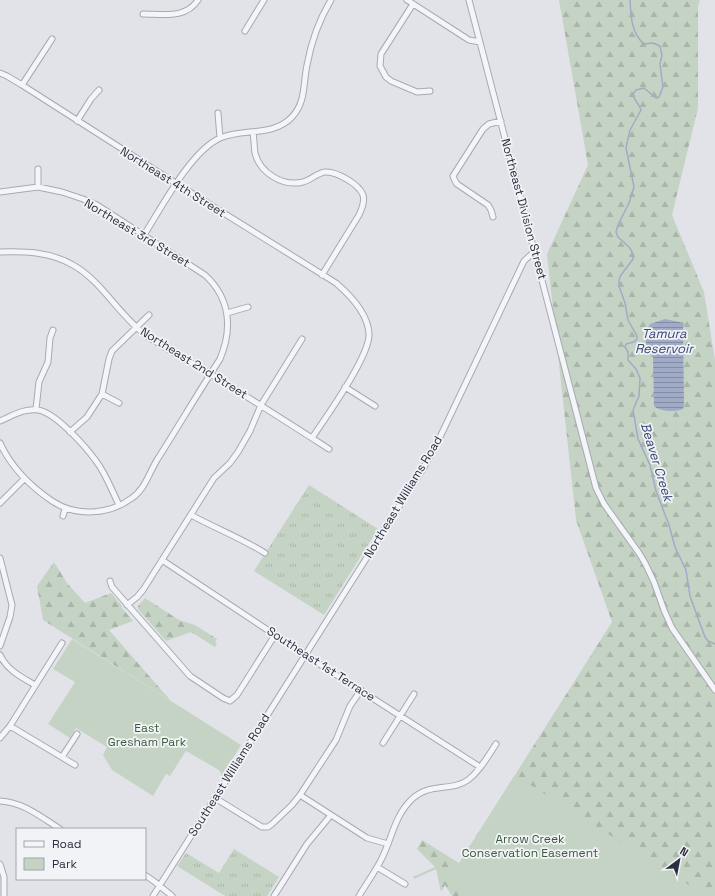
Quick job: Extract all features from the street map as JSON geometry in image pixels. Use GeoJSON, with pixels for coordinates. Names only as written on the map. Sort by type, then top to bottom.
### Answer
{"type":"FeatureCollection","features":[{"type":"Feature","properties":{"kind":"street"},"geometry":{"type":"LineString","coordinates":[[144,14],[181,13],[191,8],[198,0]]}},
{"type":"Feature","properties":{"kind":"street"},"geometry":{"type":"LineString","coordinates":[[245,31],[264,0]]}},
{"type":"Feature","properties":{"kind":"street"},"geometry":{"type":"LineString","coordinates":[[144,235],[176,184],[204,149],[220,138],[233,134],[272,129],[283,124],[292,117],[299,108],[303,97],[306,67],[317,28],[331,0]]}},
{"type":"Feature","properties":{"kind":"street"},"geometry":{"type":"LineString","coordinates":[[407,0],[469,40],[480,42]]}},
{"type":"Feature","properties":{"kind":"street","name":"Northeast Division Street"},"geometry":{"type":"LineString","coordinates":[[469,0],[593,478],[600,497],[639,553],[654,582],[672,628],[715,690]]}},
{"type":"Feature","properties":{"kind":"street"},"geometry":{"type":"LineString","coordinates":[[413,4],[381,54],[380,66],[386,77],[391,81],[417,92],[430,91]]}},
{"type":"Feature","properties":{"kind":"street"},"geometry":{"type":"LineString","coordinates":[[22,85],[52,39]]}},
{"type":"Feature","properties":{"kind":"street","name":"Northeast 4th Street"},"geometry":{"type":"LineString","coordinates":[[0,74],[8,76],[345,291],[362,313],[368,327],[369,334],[365,352],[345,387],[312,438]]}},
{"type":"Feature","properties":{"kind":"street"},"geometry":{"type":"LineString","coordinates":[[77,120],[90,99],[99,90]]}},
{"type":"Feature","properties":{"kind":"street"},"geometry":{"type":"LineString","coordinates":[[218,113],[220,138]]}},
{"type":"Feature","properties":{"kind":"street"},"geometry":{"type":"LineString","coordinates":[[493,217],[488,205],[457,184],[454,176],[483,128],[489,124],[501,121]]}},
{"type":"Feature","properties":{"kind":"street"},"geometry":{"type":"LineString","coordinates":[[253,132],[257,158],[263,169],[273,177],[284,182],[296,183],[308,180],[319,174],[330,172],[341,176],[359,188],[362,193],[364,200],[360,215],[322,275]]}},
{"type":"Feature","properties":{"kind":"street"},"geometry":{"type":"LineString","coordinates":[[38,170],[38,187]]}},
{"type":"Feature","properties":{"kind":"street","name":"Northeast 3rd Street"},"geometry":{"type":"LineString","coordinates":[[0,192],[38,187],[62,192],[96,205],[205,275],[220,294],[227,313],[227,336],[220,359],[154,465],[143,486],[133,498],[103,511],[92,512],[65,508]]}},
{"type":"Feature","properties":{"kind":"street","name":"Northeast 2nd Street"},"geometry":{"type":"LineString","coordinates":[[0,252],[23,251],[41,253],[73,265],[90,277],[136,327],[147,336],[261,405],[329,449]]}},
{"type":"Feature","properties":{"kind":"street","name":"Northeast Williams Road"},"geometry":{"type":"LineString","coordinates":[[306,654],[427,462],[524,261],[535,251]]}},
{"type":"Feature","properties":{"kind":"street"},"geometry":{"type":"LineString","coordinates":[[227,313],[248,307]]}},
{"type":"Feature","properties":{"kind":"street"},"geometry":{"type":"LineString","coordinates":[[70,432],[87,417],[102,394],[112,351],[149,314]]}},
{"type":"Feature","properties":{"kind":"street"},"geometry":{"type":"LineString","coordinates":[[36,409],[39,382],[48,362],[50,338],[53,330]]}},
{"type":"Feature","properties":{"kind":"street"},"geometry":{"type":"LineString","coordinates":[[127,605],[138,597],[214,478],[230,463],[238,452],[261,405],[302,339]]}},
{"type":"Feature","properties":{"kind":"street"},"geometry":{"type":"LineString","coordinates":[[345,387],[375,406]]}},
{"type":"Feature","properties":{"kind":"street"},"geometry":{"type":"LineString","coordinates":[[102,394],[119,403]]}},
{"type":"Feature","properties":{"kind":"street"},"geometry":{"type":"LineString","coordinates":[[0,421],[23,411],[36,409],[44,411],[55,417],[97,462],[119,505]]}},
{"type":"Feature","properties":{"kind":"street"},"geometry":{"type":"LineString","coordinates":[[0,443],[13,466],[24,478],[41,494],[65,508],[63,516]]}},
{"type":"Feature","properties":{"kind":"street"},"geometry":{"type":"LineString","coordinates":[[0,503],[24,478]]}},
{"type":"Feature","properties":{"kind":"street"},"geometry":{"type":"LineString","coordinates":[[191,515],[210,526],[247,542],[265,553]]}},
{"type":"Feature","properties":{"kind":"street"},"geometry":{"type":"LineString","coordinates":[[0,558],[12,605],[10,617],[0,646]]}},
{"type":"Feature","properties":{"kind":"street","name":"Southeast 1st Terrace"},"geometry":{"type":"LineString","coordinates":[[162,560],[275,635],[480,767]]}},
{"type":"Feature","properties":{"kind":"street"},"geometry":{"type":"LineString","coordinates":[[110,581],[112,587],[127,605],[190,676],[222,698],[230,701],[237,695],[275,635]]}},
{"type":"Feature","properties":{"kind":"street"},"geometry":{"type":"LineString","coordinates":[[0,738],[10,726],[62,643]]}},
{"type":"Feature","properties":{"kind":"street","name":"Southeast Williams Road"},"geometry":{"type":"LineString","coordinates":[[153,896],[306,654]]}},
{"type":"Feature","properties":{"kind":"street"},"geometry":{"type":"LineString","coordinates":[[0,655],[4,663],[9,668],[35,685]]}},
{"type":"Feature","properties":{"kind":"street"},"geometry":{"type":"LineString","coordinates":[[215,798],[262,827],[268,827],[292,805],[300,795],[336,740],[350,706],[362,690]]}},
{"type":"Feature","properties":{"kind":"street"},"geometry":{"type":"LineString","coordinates":[[384,743],[414,694]]}},
{"type":"Feature","properties":{"kind":"street"},"geometry":{"type":"LineString","coordinates":[[10,726],[75,764]]}},
{"type":"Feature","properties":{"kind":"street"},"geometry":{"type":"LineString","coordinates":[[62,757],[77,734]]}},
{"type":"Feature","properties":{"kind":"street"},"geometry":{"type":"LineString","coordinates":[[359,896],[377,867],[388,844],[394,825],[412,800],[424,791],[456,785],[468,780],[480,767],[496,744]]}},
{"type":"Feature","properties":{"kind":"street"},"geometry":{"type":"LineString","coordinates":[[300,795],[367,838],[388,844]]}},
{"type":"Feature","properties":{"kind":"street"},"geometry":{"type":"LineString","coordinates":[[0,801],[14,802],[25,807],[58,828]]}},
{"type":"Feature","properties":{"kind":"street"},"geometry":{"type":"LineString","coordinates":[[276,895],[307,844],[332,815]]}},
{"type":"Feature","properties":{"kind":"street"},"geometry":{"type":"LineString","coordinates":[[0,864],[4,877],[4,896]]}},
{"type":"Feature","properties":{"kind":"street"},"geometry":{"type":"LineString","coordinates":[[377,867],[405,884]]}},
{"type":"Feature","properties":{"kind":"street"},"geometry":{"type":"LineString","coordinates":[[146,876],[172,896]]}},
{"type":"Feature","properties":{"kind":"green space"},"geometry":{"type":"Polygon","coordinates":[[[559,0],[700,0],[698,7],[698,108],[672,215],[704,292],[715,360],[715,896],[452,896],[445,885],[441,892],[436,869],[414,879],[413,877],[435,867],[417,849],[422,840],[459,863],[612,622],[576,520],[547,254],[588,165],[559,0]]]}},
{"type":"Feature","properties":{"kind":"green space"},"geometry":{"type":"Polygon","coordinates":[[[309,485],[378,529],[324,615],[254,571],[309,485]]]}},
{"type":"Feature","properties":{"kind":"green space"},"geometry":{"type":"Polygon","coordinates":[[[54,562],[67,583],[85,603],[111,593],[122,606],[121,607],[133,621],[109,630],[171,701],[43,620],[37,586],[54,562]]]}},
{"type":"Feature","properties":{"kind":"green space"},"geometry":{"type":"Polygon","coordinates":[[[145,598],[179,620],[195,625],[217,639],[215,642],[217,643],[215,647],[191,632],[166,641],[138,609],[138,606],[145,598]]]}},
{"type":"Feature","properties":{"kind":"green space","name":"East Gresham Park"},"geometry":{"type":"Polygon","coordinates":[[[72,639],[241,745],[221,777],[219,770],[186,751],[170,776],[166,774],[153,796],[112,770],[103,755],[107,747],[76,728],[70,738],[48,724],[75,682],[53,669],[72,639]]]}},
{"type":"Feature","properties":{"kind":"green space","name":"Arrow Creek Conservation Easement"},"geometry":{"type":"Polygon","coordinates":[[[515,775],[706,896],[471,896],[448,881],[515,775]]]}},
{"type":"Feature","properties":{"kind":"green space"},"geometry":{"type":"Polygon","coordinates":[[[234,849],[279,877],[267,896],[225,896],[177,866],[186,853],[219,873],[234,849]]]}},
{"type":"Feature","properties":{"kind":"water","name":"Tamura Reservoir"},"geometry":{"type":"Polygon","coordinates":[[[665,319],[684,323],[684,405],[683,409],[676,411],[668,411],[654,406],[653,357],[651,353],[647,351],[645,334],[650,324],[665,319]]]}},
{"type":"Feature","properties":{"kind":"waterway","name":"Beaver Creek"},"geometry":{"type":"LineString","coordinates":[[630,0],[632,24],[636,35],[644,44],[653,43],[660,46],[662,55],[660,64],[663,87],[659,97],[656,98],[644,88],[636,90],[633,94],[641,110],[630,130],[626,148],[634,187],[629,203],[616,232],[618,237],[630,248],[633,254],[633,259],[619,280],[619,286],[625,303],[628,320],[637,336],[637,339],[634,342],[626,344],[625,347],[628,352],[628,360],[636,369],[640,378],[639,396],[633,410],[638,439],[650,465],[656,491],[669,525],[675,547],[686,570],[690,596],[705,637],[708,641],[715,644]]}}]}
